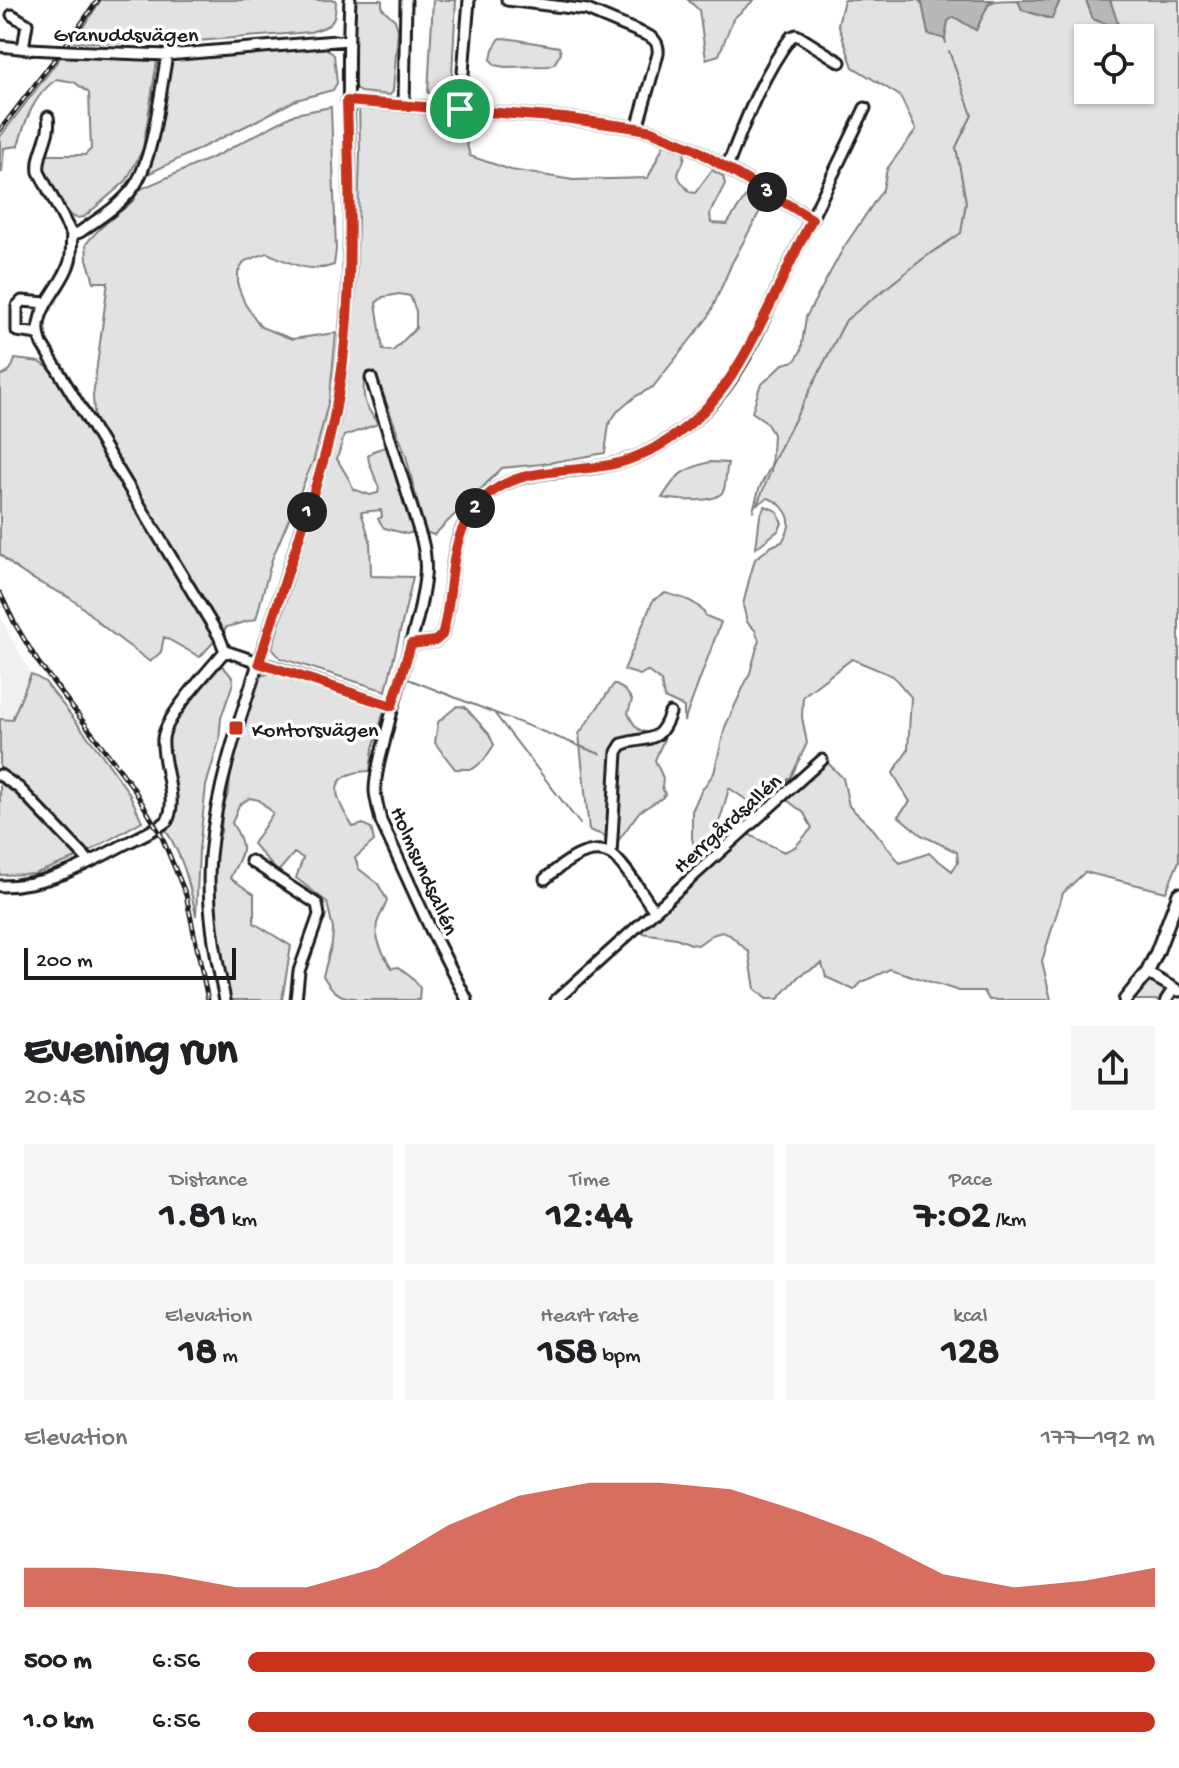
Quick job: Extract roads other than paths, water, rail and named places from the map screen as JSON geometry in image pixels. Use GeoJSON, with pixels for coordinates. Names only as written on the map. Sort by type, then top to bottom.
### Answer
{"type":"FeatureCollection","features":[{"type":"Feature","properties":{"kind":"main road"},"geometry":{"type":"LineString","coordinates":[[1125,1000],[1147,973],[1179,894]]}},
{"type":"Feature","properties":{"kind":"street"},"geometry":{"type":"LineString","coordinates":[[225,1000],[211,912],[210,858],[218,801],[228,758],[321,469],[343,359],[348,299],[350,0]]}},
{"type":"Feature","properties":{"kind":"street"},"geometry":{"type":"LineString","coordinates":[[404,104],[406,0]]}},
{"type":"Feature","properties":{"kind":"street"},"geometry":{"type":"LineString","coordinates":[[460,109],[469,0]]}},
{"type":"Feature","properties":{"kind":"street"},"geometry":{"type":"LineString","coordinates":[[507,0],[587,10],[653,38],[658,54],[637,128]]}},
{"type":"Feature","properties":{"kind":"street"},"geometry":{"type":"LineString","coordinates":[[12,15],[27,24],[26,49]]}},
{"type":"Feature","properties":{"kind":"street"},"geometry":{"type":"LineString","coordinates":[[727,167],[766,74],[791,37],[796,35],[840,62]]}},
{"type":"Feature","properties":{"kind":"street","name":"Granuddsvägen"},"geometry":{"type":"LineString","coordinates":[[0,46],[167,55],[348,40]]}},
{"type":"Feature","properties":{"kind":"street"},"geometry":{"type":"LineString","coordinates":[[72,235],[125,198],[137,181],[148,157],[167,55]]}},
{"type":"Feature","properties":{"kind":"street"},"geometry":{"type":"LineString","coordinates":[[347,101],[564,118],[637,128],[680,141],[812,219]]}},
{"type":"Feature","properties":{"kind":"street"},"geometry":{"type":"LineString","coordinates":[[411,644],[435,641],[442,635],[460,534],[470,515],[491,491],[521,477],[618,463],[638,456],[682,431],[715,401],[743,361],[865,108]]}},
{"type":"Feature","properties":{"kind":"street"},"geometry":{"type":"LineString","coordinates":[[48,117],[39,172],[72,235],[70,261],[42,312],[38,334],[42,344],[219,636],[225,651],[392,706]]}},
{"type":"Feature","properties":{"kind":"street"},"geometry":{"type":"LineString","coordinates":[[38,334],[17,331],[17,306],[22,301],[47,303]]}},
{"type":"Feature","properties":{"kind":"street","name":"Holmsundsallén"},"geometry":{"type":"LineString","coordinates":[[371,378],[425,552],[427,571],[411,644],[392,706],[376,785],[380,815],[431,930],[467,1000]]}},
{"type":"Feature","properties":{"kind":"street"},"geometry":{"type":"LineString","coordinates":[[0,886],[51,879],[163,824],[169,817],[171,803],[163,744],[165,731],[225,651]]}},
{"type":"Feature","properties":{"kind":"street"},"geometry":{"type":"LineString","coordinates":[[611,854],[617,752],[622,744],[656,736],[663,730],[670,713]]}},
{"type":"Feature","properties":{"kind":"street","name":"Herrgårdsallén"},"geometry":{"type":"LineString","coordinates":[[556,1000],[822,760]]}},
{"type":"Feature","properties":{"kind":"street"},"geometry":{"type":"LineString","coordinates":[[0,775],[19,788],[90,862]]}},
{"type":"Feature","properties":{"kind":"street"},"geometry":{"type":"LineString","coordinates":[[545,879],[579,856],[601,851],[611,854],[620,862],[654,910]]}},
{"type":"Feature","properties":{"kind":"street"},"geometry":{"type":"LineString","coordinates":[[251,861],[317,904],[319,915],[299,971],[296,1000]]}},
{"type":"Feature","properties":{"kind":"street"},"geometry":{"type":"LineString","coordinates":[[1147,973],[1176,990],[1166,1000]]}},
{"type":"Feature","properties":{"kind":"waterway"},"geometry":{"type":"LineString","coordinates":[[945,39],[946,43]]}},
{"type":"Feature","properties":{"kind":"waterway"},"geometry":{"type":"LineString","coordinates":[[753,511],[759,489],[846,320],[961,233],[966,202],[956,147],[972,115],[949,51]]}},
{"type":"Feature","properties":{"kind":"waterway"},"geometry":{"type":"LineString","coordinates":[[408,679],[600,754]]}},
{"type":"Feature","properties":{"kind":"waterway"},"geometry":{"type":"LineString","coordinates":[[495,714],[580,824]]}},
{"type":"Feature","properties":{"kind":"railway"},"geometry":{"type":"LineString","coordinates":[[0,130],[98,0]]}},
{"type":"Feature","properties":{"kind":"railway"},"geometry":{"type":"LineString","coordinates":[[0,593],[38,662],[132,786],[161,835],[186,895],[208,1000]]}},
{"type":"Feature","properties":{"kind":"place","name":"Kontorsvägen"},"geometry":{"type":"Point","coordinates":[236,728]}}]}
